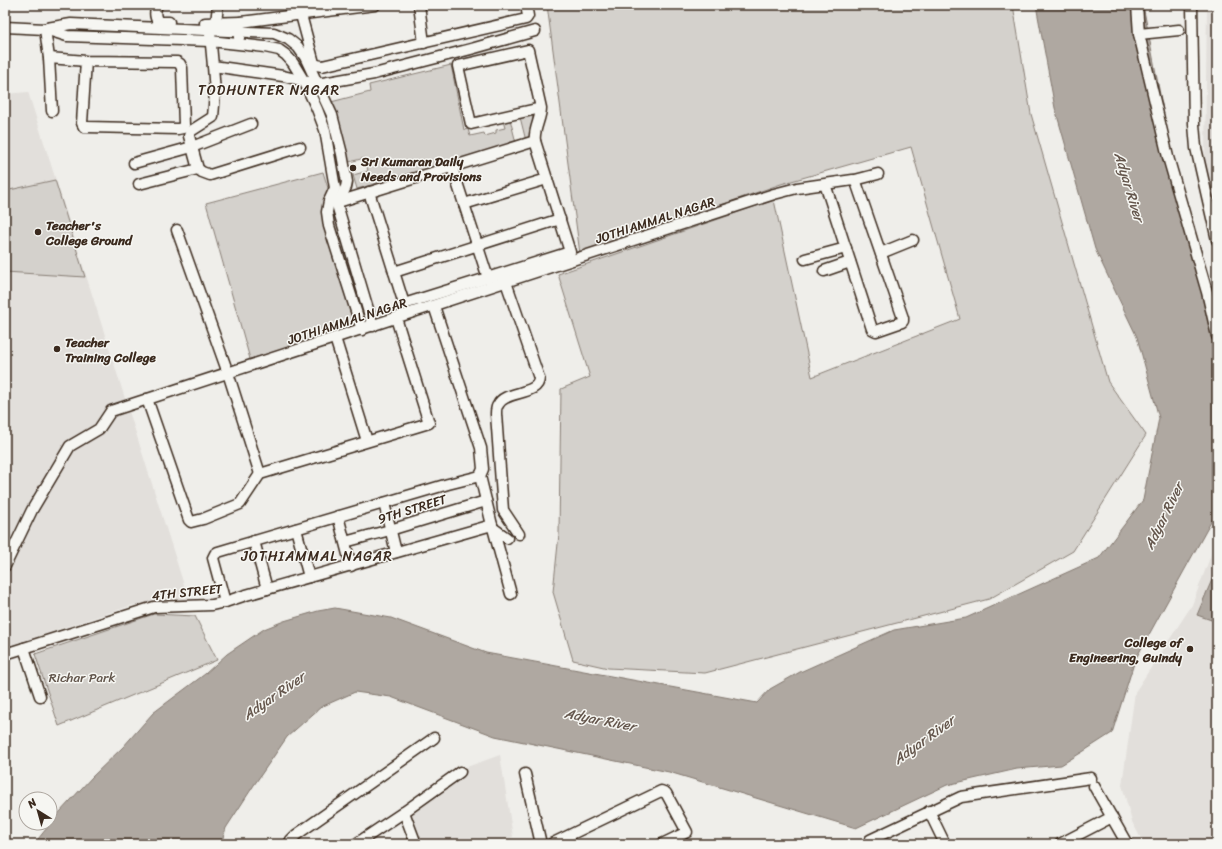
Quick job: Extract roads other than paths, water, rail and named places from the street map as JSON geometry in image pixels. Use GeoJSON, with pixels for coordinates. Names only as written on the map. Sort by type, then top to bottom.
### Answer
{"type":"FeatureCollection","features":[{"type":"Feature","properties":{"kind":"street"},"geometry":{"type":"LineString","coordinates":[[157,5],[155,18],[158,22],[213,27]]}},
{"type":"Feature","properties":{"kind":"street"},"geometry":{"type":"LineString","coordinates":[[218,5],[210,41],[214,66],[215,93],[213,118],[191,131],[189,136],[198,169],[202,172],[210,174],[300,147]]}},
{"type":"Feature","properties":{"kind":"street"},"geometry":{"type":"LineString","coordinates":[[240,27],[301,15],[375,5]]}},
{"type":"Feature","properties":{"kind":"street"},"geometry":{"type":"LineString","coordinates":[[419,5],[424,43]]}},
{"type":"Feature","properties":{"kind":"street"},"geometry":{"type":"LineString","coordinates":[[301,15],[314,63],[322,66],[526,19],[528,16],[526,5]]}},
{"type":"Feature","properties":{"kind":"street"},"geometry":{"type":"LineString","coordinates":[[1137,5],[1139,34],[1168,157],[1207,292],[1217,336]]}},
{"type":"Feature","properties":{"kind":"street"},"geometry":{"type":"LineString","coordinates":[[1192,5],[1194,124],[1196,148],[1217,240]]}},
{"type":"Feature","properties":{"kind":"street"},"geometry":{"type":"LineString","coordinates":[[5,27],[45,29],[71,24],[240,27],[274,33],[288,38],[298,47],[305,57],[333,120],[342,154],[347,182],[338,202],[338,208],[373,326]]}},
{"type":"Feature","properties":{"kind":"street"},"geometry":{"type":"LineString","coordinates":[[117,26],[117,37]]}},
{"type":"Feature","properties":{"kind":"street"},"geometry":{"type":"LineString","coordinates":[[239,44],[240,27]]}},
{"type":"Feature","properties":{"kind":"street"},"geometry":{"type":"LineString","coordinates":[[45,29],[67,36],[210,41],[239,44],[279,50],[286,55],[293,63],[304,81],[317,109],[324,130],[336,188],[327,212],[329,226],[362,330]]}},
{"type":"Feature","properties":{"kind":"street"},"geometry":{"type":"LineString","coordinates":[[45,29],[49,58],[52,111]]}},
{"type":"Feature","properties":{"kind":"street"},"geometry":{"type":"LineString","coordinates":[[1139,34],[1179,30]]}},
{"type":"Feature","properties":{"kind":"street"},"geometry":{"type":"LineString","coordinates":[[214,66],[283,76],[317,84],[374,74],[535,31]]}},
{"type":"Feature","properties":{"kind":"street"},"geometry":{"type":"LineString","coordinates":[[369,192],[404,304],[570,252],[535,141],[535,133],[541,108],[528,50],[458,66],[471,124],[541,108]]}},
{"type":"Feature","properties":{"kind":"street"},"geometry":{"type":"LineString","coordinates":[[49,58],[86,61],[178,62],[182,68],[183,128],[87,128],[84,126],[82,123],[86,61]]}},
{"type":"Feature","properties":{"kind":"street"},"geometry":{"type":"LineString","coordinates":[[134,163],[192,147],[251,124]]}},
{"type":"Feature","properties":{"kind":"street"},"geometry":{"type":"LineString","coordinates":[[338,202],[535,141]]}},
{"type":"Feature","properties":{"kind":"street"},"geometry":{"type":"LineString","coordinates":[[452,167],[488,278]]}},
{"type":"Feature","properties":{"kind":"street"},"geometry":{"type":"LineString","coordinates":[[139,184],[198,169]]}},
{"type":"Feature","properties":{"kind":"street","name":"JOTHIAMMAL NAGAR"},"geometry":{"type":"LineString","coordinates":[[5,566],[32,510],[70,446],[99,429],[111,411],[774,194],[797,188],[855,180],[878,174]]}},
{"type":"Feature","properties":{"kind":"street"},"geometry":{"type":"LineString","coordinates":[[464,204],[547,179]]}},
{"type":"Feature","properties":{"kind":"street"},"geometry":{"type":"LineString","coordinates":[[825,184],[872,328],[876,331],[902,322],[903,319],[855,180]]}},
{"type":"Feature","properties":{"kind":"street"},"geometry":{"type":"LineString","coordinates":[[336,188],[346,187]]}},
{"type":"Feature","properties":{"kind":"street"},"geometry":{"type":"LineString","coordinates":[[394,272],[560,218]]}},
{"type":"Feature","properties":{"kind":"street"},"geometry":{"type":"LineString","coordinates":[[177,230],[228,373],[260,474]]}},
{"type":"Feature","properties":{"kind":"street"},"geometry":{"type":"LineString","coordinates":[[880,253],[913,240]]}},
{"type":"Feature","properties":{"kind":"street"},"geometry":{"type":"LineString","coordinates":[[805,259],[846,248]]}},
{"type":"Feature","properties":{"kind":"street"},"geometry":{"type":"LineString","coordinates":[[824,271],[850,262]]}},
{"type":"Feature","properties":{"kind":"street"},"geometry":{"type":"LineString","coordinates":[[506,282],[539,378],[537,386],[503,398],[498,404],[496,414],[504,510],[519,534]]}},
{"type":"Feature","properties":{"kind":"street"},"geometry":{"type":"LineString","coordinates":[[434,306],[481,448],[483,469],[480,476],[511,594]]}},
{"type":"Feature","properties":{"kind":"street"},"geometry":{"type":"LineString","coordinates":[[147,399],[188,518],[191,522],[203,519],[240,504],[260,474],[429,423],[396,318]]}},
{"type":"Feature","properties":{"kind":"street"},"geometry":{"type":"LineString","coordinates":[[336,338],[367,441]]}},
{"type":"Feature","properties":{"kind":"street"},"geometry":{"type":"LineString","coordinates":[[225,602],[214,560],[214,556],[218,552],[448,484],[480,476]]}},
{"type":"Feature","properties":{"kind":"street","name":"9TH STREET"},"geometry":{"type":"LineString","coordinates":[[345,542],[486,501]]}},
{"type":"Feature","properties":{"kind":"street"},"geometry":{"type":"LineString","coordinates":[[384,503],[396,552]]}},
{"type":"Feature","properties":{"kind":"street"},"geometry":{"type":"LineString","coordinates":[[338,516],[351,566]]}},
{"type":"Feature","properties":{"kind":"street"},"geometry":{"type":"LineString","coordinates":[[493,526],[507,538]]}},
{"type":"Feature","properties":{"kind":"street","name":"4TH STREET"},"geometry":{"type":"LineString","coordinates":[[5,654],[154,607],[207,605],[225,602],[396,552],[493,526]]}},
{"type":"Feature","properties":{"kind":"street"},"geometry":{"type":"LineString","coordinates":[[296,529],[309,577]]}},
{"type":"Feature","properties":{"kind":"street"},"geometry":{"type":"LineString","coordinates":[[254,541],[267,589]]}},
{"type":"Feature","properties":{"kind":"street"},"geometry":{"type":"LineString","coordinates":[[24,648],[40,696]]}},
{"type":"Feature","properties":{"kind":"street"},"geometry":{"type":"LineString","coordinates":[[289,844],[296,835],[434,738]]}},
{"type":"Feature","properties":{"kind":"street"},"geometry":{"type":"LineString","coordinates":[[356,844],[369,840],[404,812],[460,772]]}},
{"type":"Feature","properties":{"kind":"street"},"geometry":{"type":"LineString","coordinates":[[524,774],[541,844]]}},
{"type":"Feature","properties":{"kind":"street"},"geometry":{"type":"LineString","coordinates":[[870,840],[960,797],[1093,782],[1127,844]]}},
{"type":"Feature","properties":{"kind":"street"},"geometry":{"type":"LineString","coordinates":[[551,844],[661,791],[666,793],[687,832],[662,844]]}},
{"type":"Feature","properties":{"kind":"street"},"geometry":{"type":"LineString","coordinates":[[929,811],[945,844]]}},
{"type":"Feature","properties":{"kind":"street"},"geometry":{"type":"LineString","coordinates":[[404,812],[416,844]]}},
{"type":"Feature","properties":{"kind":"street"},"geometry":{"type":"LineString","coordinates":[[1060,844],[1112,817]]}},
{"type":"Feature","properties":{"kind":"water","name":"Adyar River"},"geometry":{"type":"Polygon","coordinates":[[[1036,5],[1143,5],[1170,147],[1217,349],[1217,511],[1135,660],[1112,733],[1061,765],[1017,769],[947,785],[856,828],[669,772],[495,736],[391,697],[355,692],[321,707],[287,737],[226,828],[221,844],[34,844],[44,831],[58,831],[58,814],[92,777],[123,747],[153,713],[205,674],[227,654],[264,629],[284,621],[318,611],[335,608],[391,618],[486,653],[757,703],[770,689],[800,672],[894,630],[966,618],[1099,558],[1143,500],[1159,418],[1137,337],[1095,249],[1055,108],[1036,5]]]}},
{"type":"Feature","properties":{"kind":"water"},"geometry":{"type":"Polygon","coordinates":[[[1217,568],[1217,622],[1197,615],[1217,568]]]}},
{"type":"Feature","properties":{"kind":"place","name":"Sri Kumaran Daily Needs and Provisions"},"geometry":{"type":"Point","coordinates":[353,168]}},
{"type":"Feature","properties":{"kind":"place","name":"Teacher's College Ground"},"geometry":{"type":"Point","coordinates":[38,232]}},
{"type":"Feature","properties":{"kind":"place","name":"Teacher Training College"},"geometry":{"type":"Point","coordinates":[57,349]}},
{"type":"Feature","properties":{"kind":"place","name":"College of Engineering, Guindy"},"geometry":{"type":"Point","coordinates":[1190,649]}},
{"type":"Feature","properties":{"kind":"district","name":"TODHUNTER NAGAR"},"geometry":{"type":"Point","coordinates":[269,90]}},
{"type":"Feature","properties":{"kind":"district","name":"JOTHIAMMAL NAGAR"},"geometry":{"type":"Point","coordinates":[317,556]}},
{"type":"Feature","properties":{"kind":"park label","name":"Richar Park"},"geometry":{"type":"Point","coordinates":[82,677]}}]}
